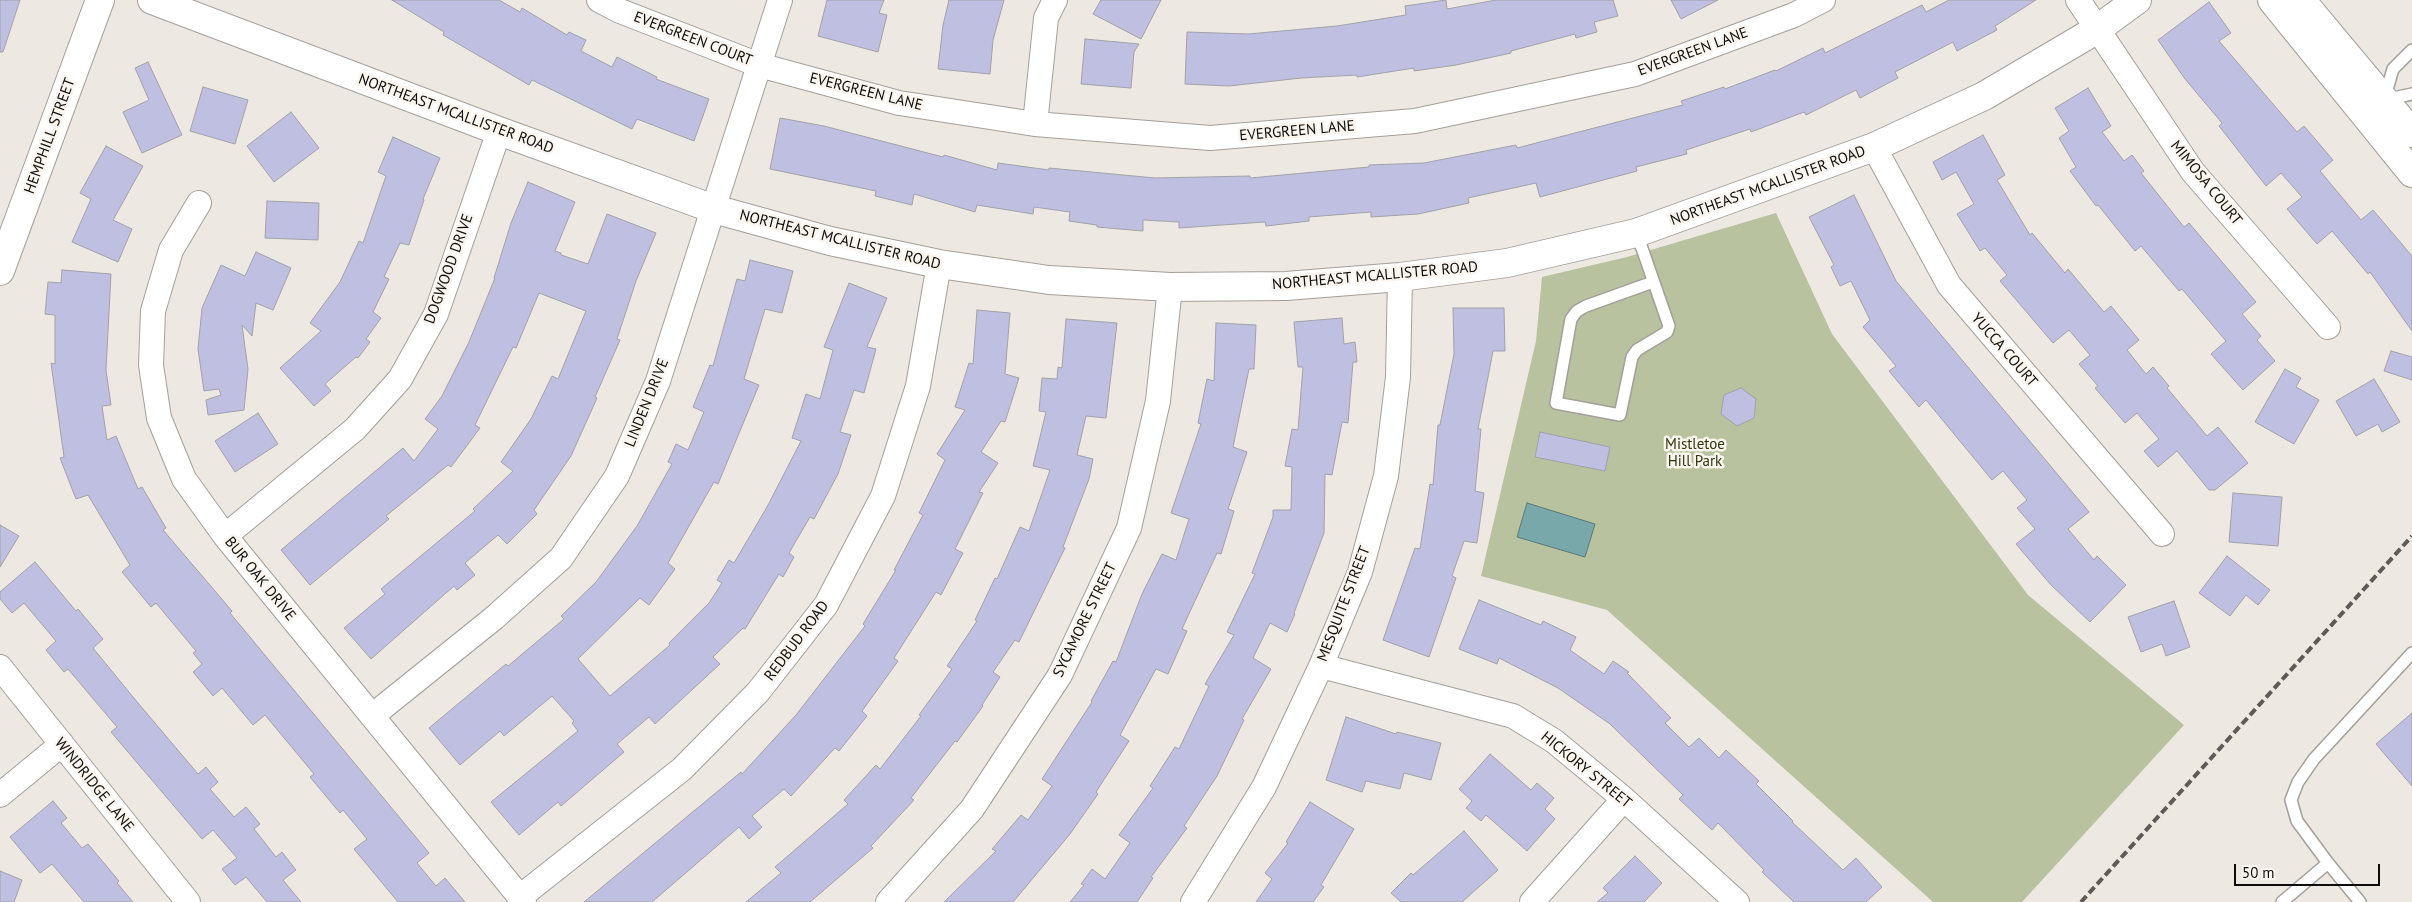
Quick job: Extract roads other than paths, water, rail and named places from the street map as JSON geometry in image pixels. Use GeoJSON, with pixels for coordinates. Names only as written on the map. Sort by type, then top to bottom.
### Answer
{"type":"FeatureCollection","features":[{"type":"Feature","properties":{"kind":"street","name":"HEMPHILL STREET"},"geometry":{"type":"LineString","coordinates":[[0,271],[100,0]]}},
{"type":"Feature","properties":{"kind":"street","name":"NORTHEAST MCALLISTER ROAD"},"geometry":{"type":"LineString","coordinates":[[152,0],[499,131],[714,209],[830,241],[940,264],[1049,280],[1170,287],[1286,286],[1400,277],[1508,263],[1636,233],[1874,147],[1984,96],[2096,30],[2137,0]]}},
{"type":"Feature","properties":{"kind":"street","name":"EVERGREEN COURT"},"geometry":{"type":"LineString","coordinates":[[599,0],[620,11],[759,65]]}},
{"type":"Feature","properties":{"kind":"street","name":"LINDEN DRIVE"},"geometry":{"type":"LineString","coordinates":[[372,716],[494,618],[561,558],[616,476],[658,381],[780,0]]}},
{"type":"Feature","properties":{"kind":"street"},"geometry":{"type":"LineString","coordinates":[[1035,124],[1046,18],[1055,0]]}},
{"type":"Feature","properties":{"kind":"street","name":"EVERGREEN LANE"},"geometry":{"type":"LineString","coordinates":[[759,65],[900,103],[1035,124],[1210,138],[1415,121],[1635,74],[1790,7],[1823,0]]}},
{"type":"Feature","properties":{"kind":"street","name":"MIMOSA COURT"},"geometry":{"type":"LineString","coordinates":[[2078,0],[2096,30],[2193,172],[2328,327]]}},
{"type":"Feature","properties":{"kind":"street"},"geometry":{"type":"LineString","coordinates":[[2272,0],[2412,173]]}},
{"type":"Feature","properties":{"kind":"street"},"geometry":{"type":"LineString","coordinates":[[2301,0],[2412,134]]}},
{"type":"Feature","properties":{"kind":"street","name":"DOGWOOD DRIVE"},"geometry":{"type":"LineString","coordinates":[[225,536],[355,428],[400,379],[436,314],[499,131]]}},
{"type":"Feature","properties":{"kind":"street","name":"YUCCA COURT"},"geometry":{"type":"LineString","coordinates":[[1874,147],[1949,285],[2162,534]]}},
{"type":"Feature","properties":{"kind":"street","name":"BUR OAK DRIVE"},"geometry":{"type":"LineString","coordinates":[[199,203],[171,250],[153,311],[152,364],[159,418],[184,479],[225,536],[522,900]]}},
{"type":"Feature","properties":{"kind":"street","name":"REDBUD ROAD"},"geometry":{"type":"LineString","coordinates":[[522,900],[682,769],[758,692],[826,605],[882,496],[918,386],[940,264]]}},
{"type":"Feature","properties":{"kind":"street","name":"MESQUITE STREET"},"geometry":{"type":"LineString","coordinates":[[1193,902],[1264,787],[1321,666],[1360,572],[1386,476],[1398,377],[1400,277]]}},
{"type":"Feature","properties":{"kind":"street","name":"SYCAMORE STREET"},"geometry":{"type":"LineString","coordinates":[[888,902],[972,809],[1060,675],[1129,528],[1158,400],[1170,287]]}},
{"type":"Feature","properties":{"kind":"street","name":"HICKORY STREET"},"geometry":{"type":"LineString","coordinates":[[1321,666],[1513,716],[1554,740],[1624,799],[1737,902]]}},
{"type":"Feature","properties":{"kind":"street","name":"WINDRIDGE LANE"},"geometry":{"type":"LineString","coordinates":[[0,668],[188,902]]}},
{"type":"Feature","properties":{"kind":"street"},"geometry":{"type":"LineString","coordinates":[[0,795],[62,744]]}},
{"type":"Feature","properties":{"kind":"street"},"geometry":{"type":"LineString","coordinates":[[1532,902],[1624,799]]}},
{"type":"Feature","properties":{"kind":"lane"},"geometry":{"type":"LineString","coordinates":[[2412,50],[2393,69],[2384,100],[2412,94]]}},
{"type":"Feature","properties":{"kind":"lane"},"geometry":{"type":"LineString","coordinates":[[1636,233],[1669,326],[1667,332],[1637,350],[1632,356],[1620,415],[1556,403],[1570,319],[1577,311],[1586,306],[1653,282]]}},
{"type":"Feature","properties":{"kind":"lane"},"geometry":{"type":"LineString","coordinates":[[2360,902],[2297,821],[2291,800],[2298,782],[2314,759],[2412,653]]}},
{"type":"Feature","properties":{"kind":"lane"},"geometry":{"type":"LineString","coordinates":[[2282,902],[2328,863]]}},
{"type":"Feature","properties":{"kind":"water"},"geometry":{"type":"Polygon","coordinates":[[[1527,503],[1595,524],[1585,557],[1517,537],[1527,503]]]}},
{"type":"Feature","properties":{"kind":"railway"},"geometry":{"type":"LineString","coordinates":[[2081,902],[2412,536]]}},
{"type":"Feature","properties":{"kind":"park label","name":"Mistletoe Hill Park"},"geometry":{"type":"Point","coordinates":[1695,454]}}]}
